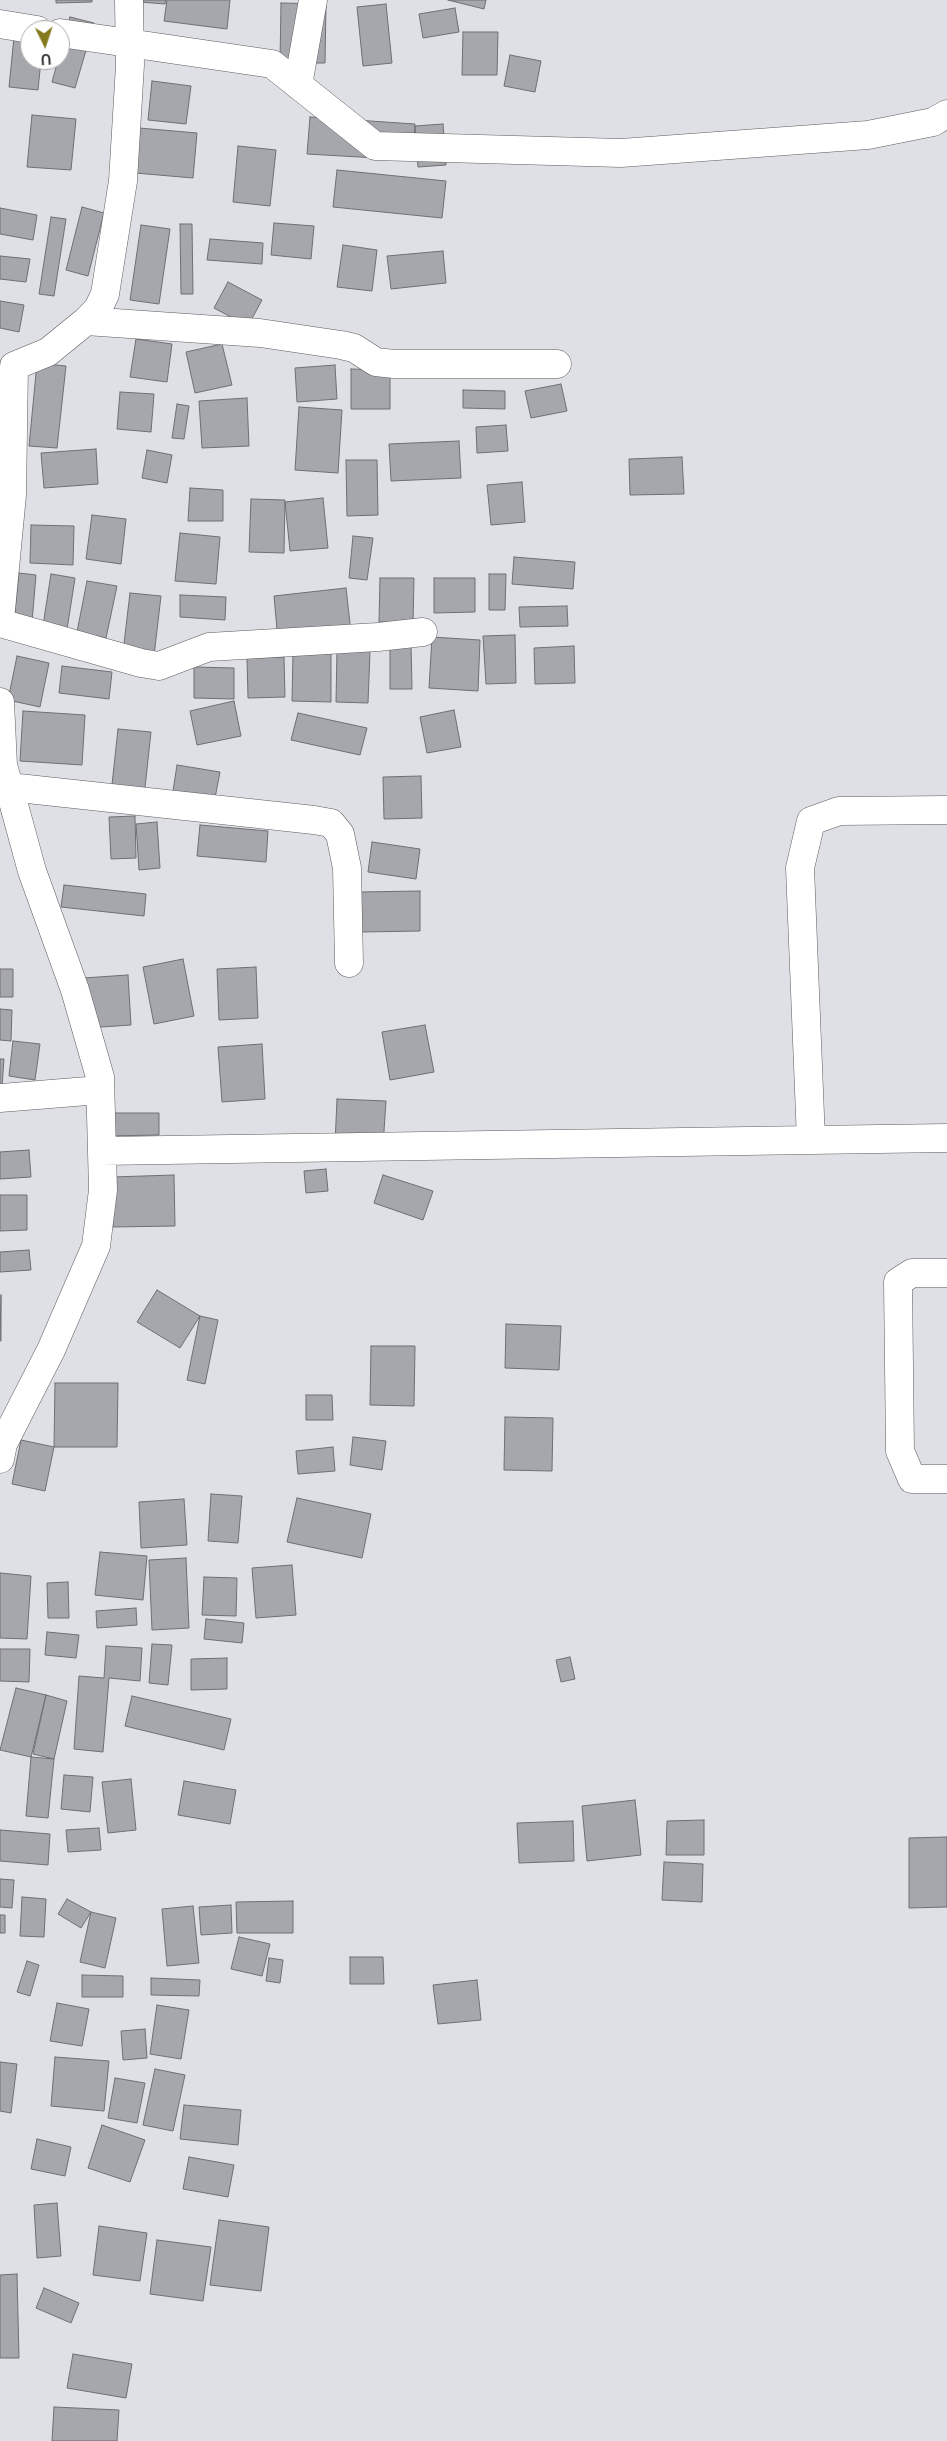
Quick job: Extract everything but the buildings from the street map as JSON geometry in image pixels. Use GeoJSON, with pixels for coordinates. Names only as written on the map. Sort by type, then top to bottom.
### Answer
{"type":"FeatureCollection","features":[{"type":"Feature","properties":{"kind":"street"},"geometry":{"type":"LineString","coordinates":[[129,0],[130,44],[123,181],[105,294],[98,309],[48,352],[7,365],[12,495],[0,622],[141,663],[159,666],[209,647],[378,637],[423,632]]}},
{"type":"Feature","properties":{"kind":"street"},"geometry":{"type":"LineString","coordinates":[[298,85],[314,0]]}},
{"type":"Feature","properties":{"kind":"street"},"geometry":{"type":"LineString","coordinates":[[0,24],[20,27]]}},
{"type":"Feature","properties":{"kind":"street"},"geometry":{"type":"LineString","coordinates":[[70,35],[272,64],[375,146],[621,153],[868,136],[933,122],[947,114]]}},
{"type":"Feature","properties":{"kind":"street"},"geometry":{"type":"LineString","coordinates":[[86,321],[260,333],[341,344],[354,348],[376,362],[394,364],[557,364]]}},
{"type":"Feature","properties":{"kind":"street"},"geometry":{"type":"LineString","coordinates":[[0,702],[3,765],[32,871],[75,990],[100,1077],[102,1152],[102,1190],[96,1246],[51,1350],[2,1444],[0,1459]]}},
{"type":"Feature","properties":{"kind":"street"},"geometry":{"type":"LineString","coordinates":[[10,787],[331,823],[340,834],[347,868],[349,963]]}},
{"type":"Feature","properties":{"kind":"street"},"geometry":{"type":"LineString","coordinates":[[811,1140],[800,868],[811,821],[839,811],[947,810]]}},
{"type":"Feature","properties":{"kind":"street"},"geometry":{"type":"LineString","coordinates":[[0,1098],[100,1090]]}},
{"type":"Feature","properties":{"kind":"street"},"geometry":{"type":"LineString","coordinates":[[102,1152],[947,1138]]}},
{"type":"Feature","properties":{"kind":"street"},"geometry":{"type":"LineString","coordinates":[[947,1273],[912,1273],[898,1282],[900,1452],[912,1480],[947,1479]]}}]}
